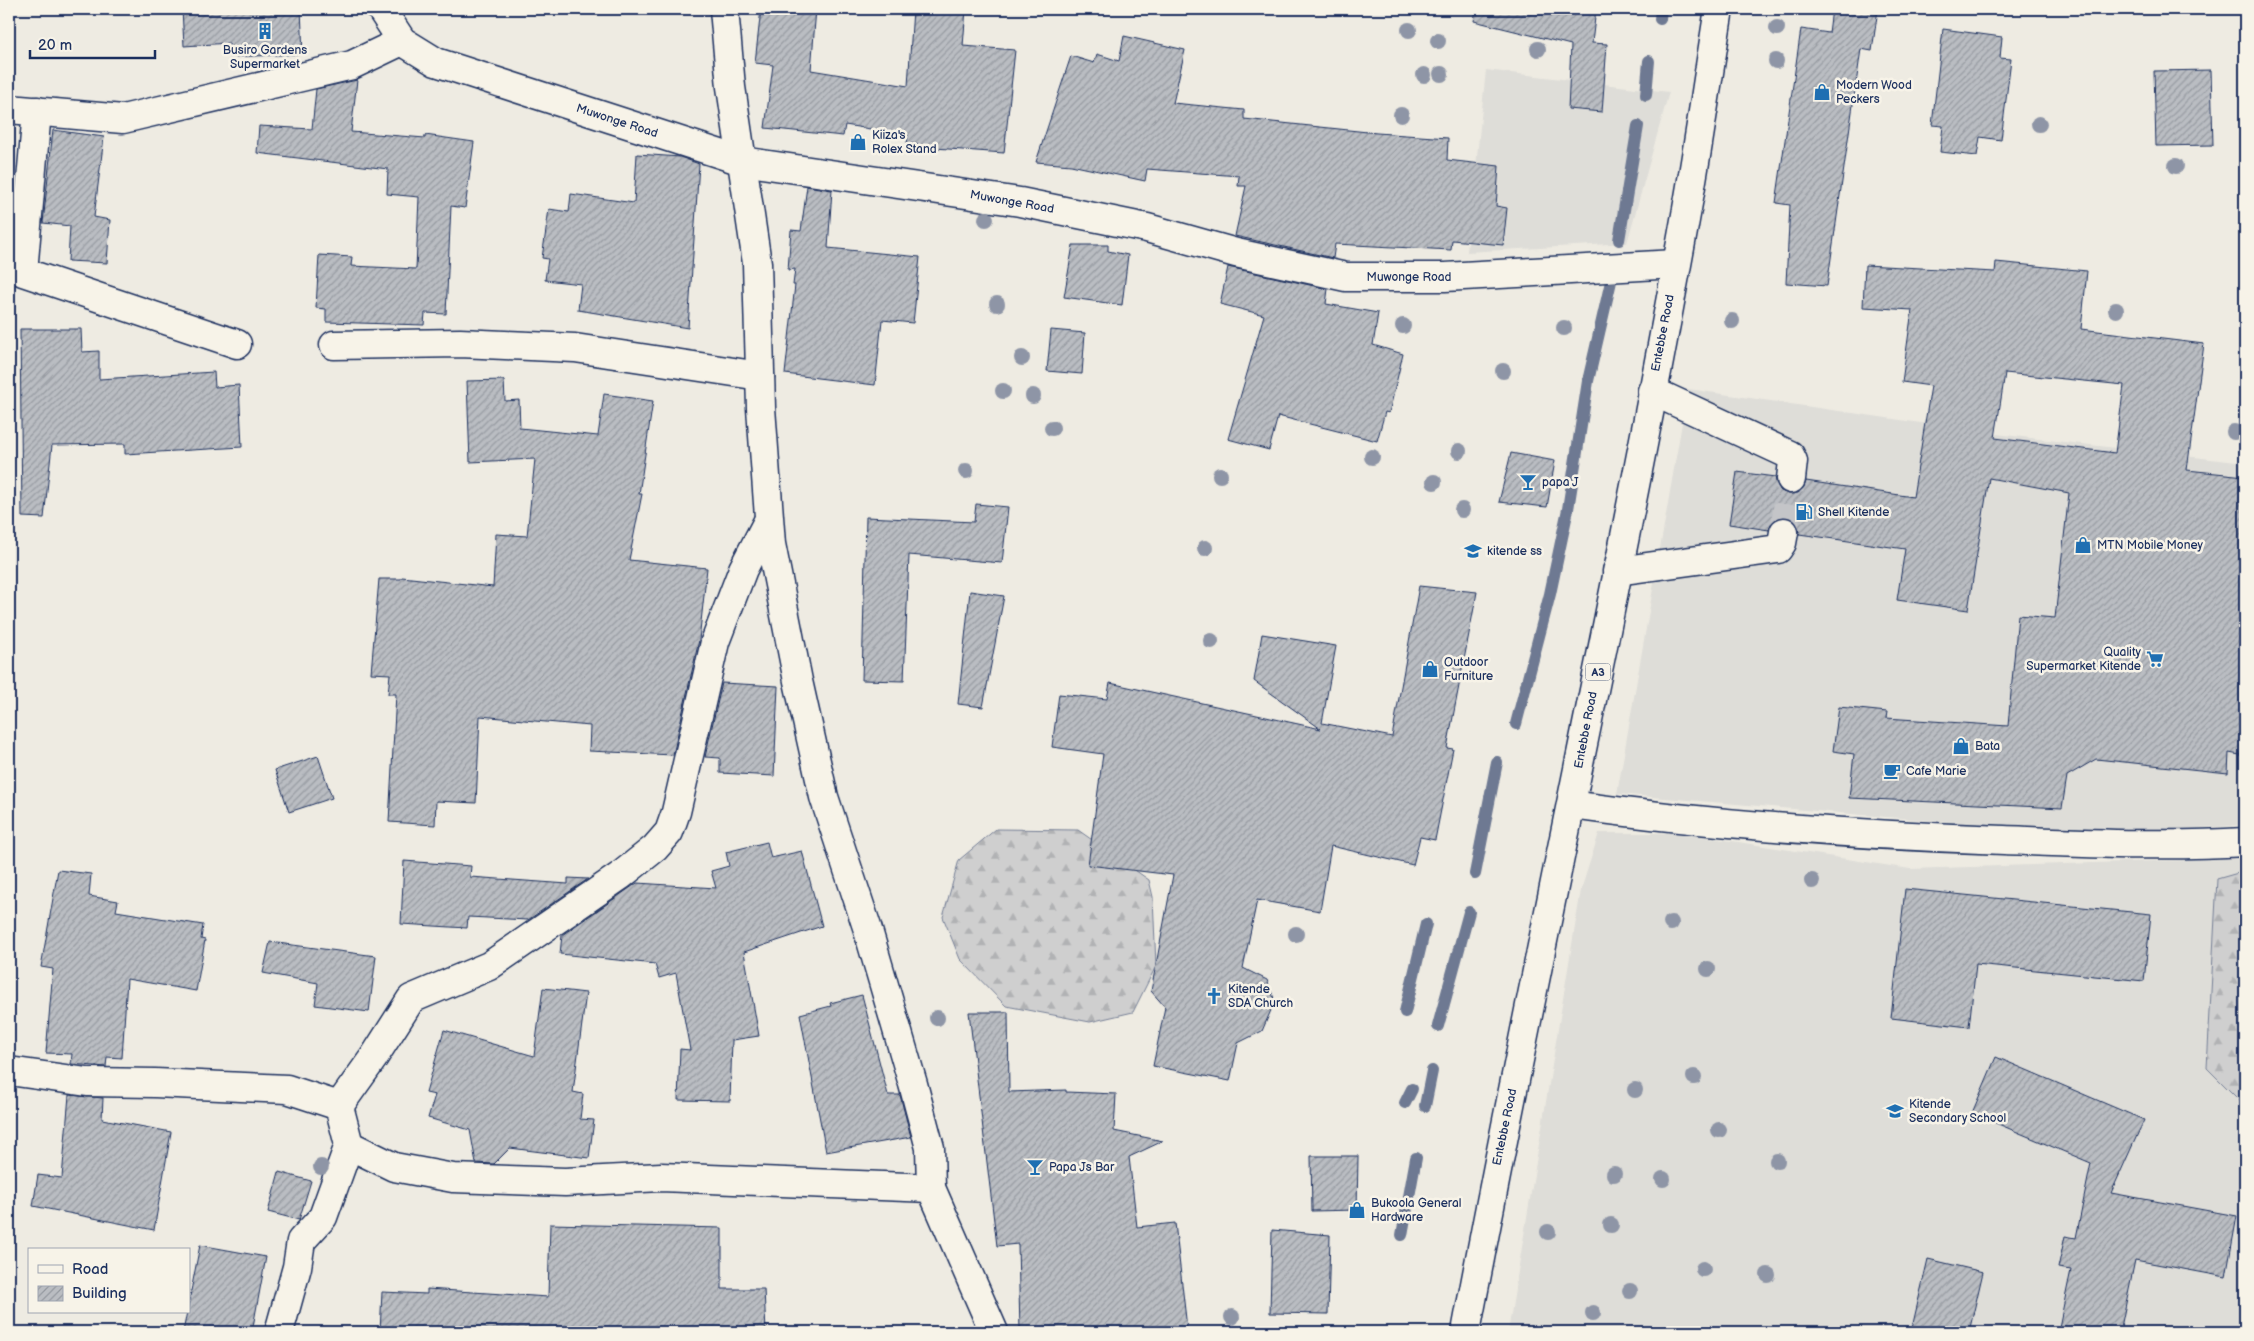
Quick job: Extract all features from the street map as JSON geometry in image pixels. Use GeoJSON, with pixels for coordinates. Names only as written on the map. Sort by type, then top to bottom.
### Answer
{"type":"FeatureCollection","features":[{"type":"Feature","properties":{"kind":"street","name":"Muwonge Road"},"geometry":{"type":"LineString","coordinates":[[381,9],[402,41],[436,62],[742,161],[1020,202],[1147,228],[1236,252],[1346,277],[1445,277],[1676,264]]}},
{"type":"Feature","properties":{"kind":"street"},"geometry":{"type":"LineString","coordinates":[[724,9],[731,87],[757,262],[760,376],[768,521],[798,681],[824,798],[867,927],[930,1148],[931,1188],[994,1332]]}},
{"type":"Feature","properties":{"kind":"street","name":"Entebbe Road"},"geometry":{"type":"LineString","coordinates":[[1466,1332],[1493,1184],[1571,805],[1652,390],[1676,264],[1719,9]]}},
{"type":"Feature","properties":{"kind":"street"},"geometry":{"type":"LineString","coordinates":[[9,109],[123,119],[352,65],[402,41]]}},
{"type":"Feature","properties":{"kind":"street"},"geometry":{"type":"LineString","coordinates":[[37,111],[23,272],[237,344]]}},
{"type":"Feature","properties":{"kind":"street"},"geometry":{"type":"LineString","coordinates":[[334,345],[460,343],[575,348],[760,376]]}},
{"type":"Feature","properties":{"kind":"street"},"geometry":{"type":"LineString","coordinates":[[1652,390],[1790,455],[1793,461],[1791,479]]}},
{"type":"Feature","properties":{"kind":"street"},"geometry":{"type":"LineString","coordinates":[[279,1332],[297,1267],[301,1241],[323,1217],[349,1145],[339,1106],[374,1057],[411,999],[489,966],[620,876],[655,848],[669,832],[676,812],[715,642],[743,569],[768,521]]}},
{"type":"Feature","properties":{"kind":"street"},"geometry":{"type":"LineString","coordinates":[[1617,571],[1778,549],[1782,544],[1784,532]]}},
{"type":"Feature","properties":{"kind":"street"},"geometry":{"type":"LineString","coordinates":[[1571,805],[1662,818],[1879,836],[2088,843],[2245,842]]}},
{"type":"Feature","properties":{"kind":"street"},"geometry":{"type":"LineString","coordinates":[[9,1071],[87,1082],[287,1089],[339,1106]]}},
{"type":"Feature","properties":{"kind":"street"},"geometry":{"type":"LineString","coordinates":[[349,1145],[394,1167],[453,1178],[565,1182],[661,1177],[931,1188]]}},
{"type":"Feature","properties":{"kind":"shaded area"},"geometry":{"type":"Polygon","coordinates":[[[1486,70],[1669,92],[1627,243],[1467,252],[1486,70]]]}},
{"type":"Feature","properties":{"kind":"shaded area"},"geometry":{"type":"Polygon","coordinates":[[[1688,389],[1996,434],[2245,463],[2245,825],[2100,835],[1617,794],[1688,389]]]}},
{"type":"Feature","properties":{"kind":"shaded area","name":"Kitende Secondary School"},"geometry":{"type":"Polygon","coordinates":[[[1599,833],[1681,833],[1910,869],[2245,858],[2245,1332],[1508,1332],[1581,890],[1599,833]]]}},
{"type":"Feature","properties":{"kind":"green space"},"geometry":{"type":"Polygon","coordinates":[[[996,829],[1078,830],[1149,880],[1153,897],[1156,966],[1133,1012],[1090,1022],[1006,1006],[960,959],[943,917],[959,860],[996,829]]]}},
{"type":"Feature","properties":{"kind":"green space"},"geometry":{"type":"Polygon","coordinates":[[[2245,871],[2245,1106],[2207,1068],[2217,879],[2245,871]]]}},
{"type":"Feature","properties":{"kind":"building","name":"Busiro Gardens Supermarket"},"geometry":{"type":"Polygon","coordinates":[[[182,9],[301,9],[303,54],[230,57],[229,43],[184,46],[182,9]]]}},
{"type":"Feature","properties":{"kind":"building"},"geometry":{"type":"Polygon","coordinates":[[[761,9],[816,9],[811,70],[908,86],[913,9],[966,9],[963,46],[1015,50],[1004,153],[921,147],[921,145],[907,143],[908,135],[845,125],[843,136],[765,128],[773,65],[755,63],[761,9]]]}},
{"type":"Feature","properties":{"kind":"building"},"geometry":{"type":"Polygon","coordinates":[[[1476,9],[1596,9],[1592,43],[1607,44],[1602,112],[1568,109],[1571,45],[1474,21],[1476,9]]]}},
{"type":"Feature","properties":{"kind":"building"},"geometry":{"type":"Polygon","coordinates":[[[1832,9],[1878,9],[1872,51],[1861,49],[1827,286],[1786,283],[1790,205],[1776,203],[1801,29],[1829,33],[1832,9]]]}},
{"type":"Feature","properties":{"kind":"building"},"geometry":{"type":"Polygon","coordinates":[[[1943,29],[2002,37],[2000,58],[2011,59],[2001,140],[1980,137],[1977,156],[1940,152],[1943,126],[1932,125],[1943,29]]]}},
{"type":"Feature","properties":{"kind":"building"},"geometry":{"type":"Polygon","coordinates":[[[1124,36],[1185,50],[1173,103],[1244,110],[1244,119],[1377,133],[1448,138],[1447,160],[1499,166],[1496,206],[1507,208],[1503,245],[1452,240],[1451,250],[1335,244],[1333,258],[1235,236],[1246,186],[1238,186],[1239,176],[1147,169],[1145,181],[1071,165],[1036,162],[1071,56],[1094,63],[1097,54],[1119,61],[1124,36]]]}},
{"type":"Feature","properties":{"kind":"building"},"geometry":{"type":"Polygon","coordinates":[[[2211,70],[2213,145],[2156,146],[2154,71],[2211,70]]]}},
{"type":"Feature","properties":{"kind":"building"},"geometry":{"type":"Polygon","coordinates":[[[357,80],[351,132],[425,138],[425,135],[474,142],[465,208],[451,206],[446,314],[425,313],[424,325],[326,322],[326,309],[316,308],[319,255],[352,257],[351,266],[416,269],[419,197],[387,194],[388,169],[257,153],[259,126],[312,129],[316,89],[357,80]]]}},
{"type":"Feature","properties":{"kind":"building"},"geometry":{"type":"Polygon","coordinates":[[[53,130],[104,137],[94,217],[110,220],[107,263],[68,261],[70,226],[43,223],[53,130]]]}},
{"type":"Feature","properties":{"kind":"building"},"geometry":{"type":"Polygon","coordinates":[[[637,154],[680,157],[699,164],[688,328],[578,310],[581,284],[545,280],[548,259],[542,258],[549,209],[569,212],[571,194],[634,203],[637,154]]]}},
{"type":"Feature","properties":{"kind":"building"},"geometry":{"type":"Polygon","coordinates":[[[807,186],[832,190],[828,248],[920,257],[913,323],[882,320],[875,385],[785,374],[795,285],[793,285],[795,269],[788,270],[791,230],[801,231],[807,186]]]}},
{"type":"Feature","properties":{"kind":"building"},"geometry":{"type":"Polygon","coordinates":[[[1073,245],[1108,245],[1108,251],[1128,255],[1122,305],[1064,297],[1073,245]]]}},
{"type":"Feature","properties":{"kind":"building"},"geometry":{"type":"Polygon","coordinates":[[[1996,262],[2087,271],[2081,329],[2204,344],[2187,470],[2245,476],[2245,756],[2229,753],[2228,773],[2096,759],[2067,776],[2062,808],[1849,798],[1854,754],[1833,751],[1839,707],[1887,712],[1886,718],[2008,726],[2018,615],[2055,618],[2069,493],[1989,478],[1968,610],[1897,600],[1905,549],[1799,534],[1798,526],[1794,520],[1786,517],[1778,518],[1772,522],[1769,530],[1729,524],[1737,472],[1775,477],[1777,486],[1781,491],[1789,494],[1798,493],[1803,489],[1806,481],[1913,497],[1931,386],[1902,382],[1912,310],[1863,307],[1865,265],[1995,272],[1996,262]],[[2005,373],[1995,438],[2115,453],[2124,385],[2005,373]]]}},
{"type":"Feature","properties":{"kind":"building"},"geometry":{"type":"Polygon","coordinates":[[[1228,267],[1328,289],[1326,304],[1378,313],[1373,345],[1403,354],[1389,413],[1385,412],[1377,441],[1278,416],[1269,450],[1228,439],[1264,315],[1220,304],[1228,267]]]}},
{"type":"Feature","properties":{"kind":"building"},"geometry":{"type":"Polygon","coordinates":[[[20,329],[81,329],[82,352],[99,351],[99,379],[214,372],[215,387],[239,385],[242,447],[125,454],[125,444],[52,445],[44,518],[22,517],[20,329]]]}},
{"type":"Feature","properties":{"kind":"building"},"geometry":{"type":"Polygon","coordinates":[[[1051,330],[1085,333],[1082,374],[1047,371],[1051,330]]]}},
{"type":"Feature","properties":{"kind":"building"},"geometry":{"type":"Polygon","coordinates":[[[504,380],[505,401],[519,400],[520,428],[598,436],[604,394],[653,401],[639,494],[642,494],[629,560],[707,568],[699,640],[673,755],[589,751],[590,726],[480,716],[476,803],[436,801],[435,825],[389,822],[396,694],[388,694],[390,674],[371,673],[379,579],[401,579],[402,577],[493,587],[496,534],[527,536],[535,459],[470,462],[467,381],[504,380]]]}},
{"type":"Feature","properties":{"kind":"building","name":"papa J"},"geometry":{"type":"Polygon","coordinates":[[[1511,453],[1555,461],[1547,507],[1499,502],[1511,453]]]}},
{"type":"Feature","properties":{"kind":"building"},"geometry":{"type":"Polygon","coordinates":[[[976,504],[1008,507],[1002,563],[909,555],[904,681],[862,680],[866,517],[974,522],[976,504]]]}},
{"type":"Feature","properties":{"kind":"building"},"geometry":{"type":"Polygon","coordinates":[[[1419,586],[1477,592],[1447,748],[1453,749],[1435,840],[1420,837],[1413,865],[1331,846],[1320,911],[1257,900],[1243,968],[1267,980],[1275,1001],[1262,1031],[1238,1043],[1230,1081],[1153,1066],[1165,1007],[1151,991],[1173,875],[1088,865],[1103,754],[1052,747],[1059,694],[1107,699],[1110,683],[1321,729],[1254,681],[1262,634],[1336,646],[1322,723],[1392,737],[1419,586]]]}},
{"type":"Feature","properties":{"kind":"building"},"geometry":{"type":"Polygon","coordinates":[[[970,591],[1004,596],[983,707],[958,704],[970,591]]]}},
{"type":"Feature","properties":{"kind":"building"},"geometry":{"type":"Polygon","coordinates":[[[722,683],[778,686],[774,776],[720,773],[720,758],[705,757],[722,683]]]}},
{"type":"Feature","properties":{"kind":"building"},"geometry":{"type":"Polygon","coordinates":[[[318,756],[332,798],[289,812],[275,770],[318,756]]]}},
{"type":"Feature","properties":{"kind":"building"},"geometry":{"type":"Polygon","coordinates":[[[767,842],[771,858],[802,851],[822,926],[744,952],[759,1036],[732,1040],[730,1101],[678,1100],[680,1049],[690,1050],[676,973],[659,978],[655,964],[560,954],[562,935],[637,883],[716,888],[711,871],[729,866],[726,852],[767,842]]]}},
{"type":"Feature","properties":{"kind":"building"},"geometry":{"type":"Polygon","coordinates":[[[404,861],[471,866],[470,877],[568,884],[568,878],[588,879],[528,920],[468,917],[467,928],[401,924],[404,861]]]}},
{"type":"Feature","properties":{"kind":"building"},"geometry":{"type":"Polygon","coordinates":[[[58,870],[91,874],[89,896],[118,901],[116,911],[203,925],[201,939],[205,940],[196,991],[127,979],[122,1058],[107,1057],[106,1067],[71,1064],[72,1054],[46,1053],[53,969],[41,967],[58,870]]]}},
{"type":"Feature","properties":{"kind":"building"},"geometry":{"type":"Polygon","coordinates":[[[1905,889],[2151,914],[2144,981],[1976,964],[1969,1027],[1891,1018],[1905,889]]]}},
{"type":"Feature","properties":{"kind":"building"},"geometry":{"type":"Polygon","coordinates":[[[270,942],[376,956],[369,1012],[315,1005],[318,983],[263,973],[270,942]]]}},
{"type":"Feature","properties":{"kind":"building"},"geometry":{"type":"Polygon","coordinates":[[[543,988],[586,993],[573,1092],[583,1094],[580,1119],[594,1120],[589,1158],[510,1148],[494,1164],[476,1163],[470,1130],[428,1118],[435,1095],[426,1093],[444,1030],[534,1056],[543,988]]]}},
{"type":"Feature","properties":{"kind":"building"},"geometry":{"type":"Polygon","coordinates":[[[862,995],[888,1095],[900,1095],[911,1137],[826,1152],[800,1014],[831,1006],[830,1003],[862,995]]]}},
{"type":"Feature","properties":{"kind":"building"},"geometry":{"type":"Polygon","coordinates":[[[969,1012],[1008,1012],[1009,1092],[1066,1090],[1066,1092],[1116,1094],[1114,1131],[1163,1141],[1129,1157],[1137,1227],[1175,1223],[1187,1328],[1175,1328],[1176,1332],[1020,1332],[1018,1244],[997,1246],[969,1012]]]}},
{"type":"Feature","properties":{"kind":"building"},"geometry":{"type":"Polygon","coordinates":[[[1996,1057],[2144,1120],[2111,1193],[2237,1216],[2226,1277],[2135,1260],[2120,1332],[2058,1332],[2071,1270],[2058,1268],[2065,1236],[2076,1238],[2091,1163],[1972,1113],[1996,1057]]]}},
{"type":"Feature","properties":{"kind":"building"},"geometry":{"type":"Polygon","coordinates":[[[69,1095],[103,1098],[102,1119],[171,1132],[154,1230],[33,1206],[38,1175],[62,1178],[69,1095]]]}},
{"type":"Feature","properties":{"kind":"building"},"geometry":{"type":"Polygon","coordinates":[[[1311,1156],[1358,1156],[1357,1210],[1312,1211],[1311,1156]]]}},
{"type":"Feature","properties":{"kind":"building"},"geometry":{"type":"Polygon","coordinates":[[[279,1172],[311,1181],[299,1220],[268,1212],[279,1172]]]}},
{"type":"Feature","properties":{"kind":"building"},"geometry":{"type":"Polygon","coordinates":[[[550,1224],[722,1228],[722,1289],[764,1289],[766,1332],[380,1332],[382,1292],[427,1294],[427,1289],[548,1297],[550,1224]]]}},
{"type":"Feature","properties":{"kind":"building"},"geometry":{"type":"Polygon","coordinates":[[[1272,1230],[1330,1235],[1328,1314],[1270,1313],[1272,1230]]]}},
{"type":"Feature","properties":{"kind":"building"},"geometry":{"type":"Polygon","coordinates":[[[200,1245],[266,1257],[252,1332],[183,1332],[187,1314],[190,1314],[190,1296],[200,1245]]]}},
{"type":"Feature","properties":{"kind":"building"},"geometry":{"type":"Polygon","coordinates":[[[1928,1259],[1983,1272],[1969,1332],[1911,1332],[1928,1259]]]}},
{"type":"Feature","properties":{"kind":"waterway"},"geometry":{"type":"LineString","coordinates":[[1660,19],[1661,9]]}},
{"type":"Feature","properties":{"kind":"waterway"},"geometry":{"type":"LineString","coordinates":[[1646,95],[1649,61]]}},
{"type":"Feature","properties":{"kind":"waterway"},"geometry":{"type":"LineString","coordinates":[[1619,240],[1638,126]]}},
{"type":"Feature","properties":{"kind":"waterway"},"geometry":{"type":"LineString","coordinates":[[1516,724],[1550,594],[1568,509],[1588,381],[1612,277]]}},
{"type":"Feature","properties":{"kind":"waterway"},"geometry":{"type":"LineString","coordinates":[[1475,874],[1497,762]]}},
{"type":"Feature","properties":{"kind":"waterway"},"geometry":{"type":"LineString","coordinates":[[1438,1026],[1469,912]]}},
{"type":"Feature","properties":{"kind":"waterway"},"geometry":{"type":"LineString","coordinates":[[1405,1012],[1426,924]]}},
{"type":"Feature","properties":{"kind":"waterway"},"geometry":{"type":"LineString","coordinates":[[1425,1106],[1432,1071]]}},
{"type":"Feature","properties":{"kind":"waterway"},"geometry":{"type":"LineString","coordinates":[[1405,1103],[1412,1089]]}},
{"type":"Feature","properties":{"kind":"waterway"},"geometry":{"type":"LineString","coordinates":[[1402,1235],[1416,1158]]}},
{"type":"Feature","properties":{"kind":"tunnel"},"geometry":{"type":"LineString","coordinates":[[1784,532],[1791,479]]}},
{"type":"Feature","properties":{"kind":"place","name":"Busiro Gardens Supermarket"},"geometry":{"type":"Point","coordinates":[265,31]}},
{"type":"Feature","properties":{"kind":"place","name":"Modern Wood Peckers"},"geometry":{"type":"Point","coordinates":[1822,92]}},
{"type":"Feature","properties":{"kind":"place","name":"Kiiza's Rolex Stand"},"geometry":{"type":"Point","coordinates":[858,142]}},
{"type":"Feature","properties":{"kind":"place","name":"papa J"},"geometry":{"type":"Point","coordinates":[1528,482]}},
{"type":"Feature","properties":{"kind":"place","name":"Shell Kitende"},"geometry":{"type":"Point","coordinates":[1804,512]}},
{"type":"Feature","properties":{"kind":"place","name":"MTN Mobile Money"},"geometry":{"type":"Point","coordinates":[2083,545]}},
{"type":"Feature","properties":{"kind":"place","name":"kitende ss"},"geometry":{"type":"Point","coordinates":[1473,551]}},
{"type":"Feature","properties":{"kind":"place","name":"Quality Supermarket Kitende"},"geometry":{"type":"Point","coordinates":[2155,659]}},
{"type":"Feature","properties":{"kind":"place","name":"Outdoor Furniture"},"geometry":{"type":"Point","coordinates":[1430,669]}},
{"type":"Feature","properties":{"kind":"place","name":"Bata"},"geometry":{"type":"Point","coordinates":[1961,746]}},
{"type":"Feature","properties":{"kind":"place","name":"Cafe Marie"},"geometry":{"type":"Point","coordinates":[1892,771]}},
{"type":"Feature","properties":{"kind":"place","name":"Kitende SDA Church"},"geometry":{"type":"Point","coordinates":[1214,996]}},
{"type":"Feature","properties":{"kind":"place","name":"Kitende Secondary School"},"geometry":{"type":"Point","coordinates":[1895,1111]}},
{"type":"Feature","properties":{"kind":"place","name":"Papa Js Bar"},"geometry":{"type":"Point","coordinates":[1035,1167]}},
{"type":"Feature","properties":{"kind":"place","name":"Bukoola General Hardware"},"geometry":{"type":"Point","coordinates":[1357,1210]}}]}
